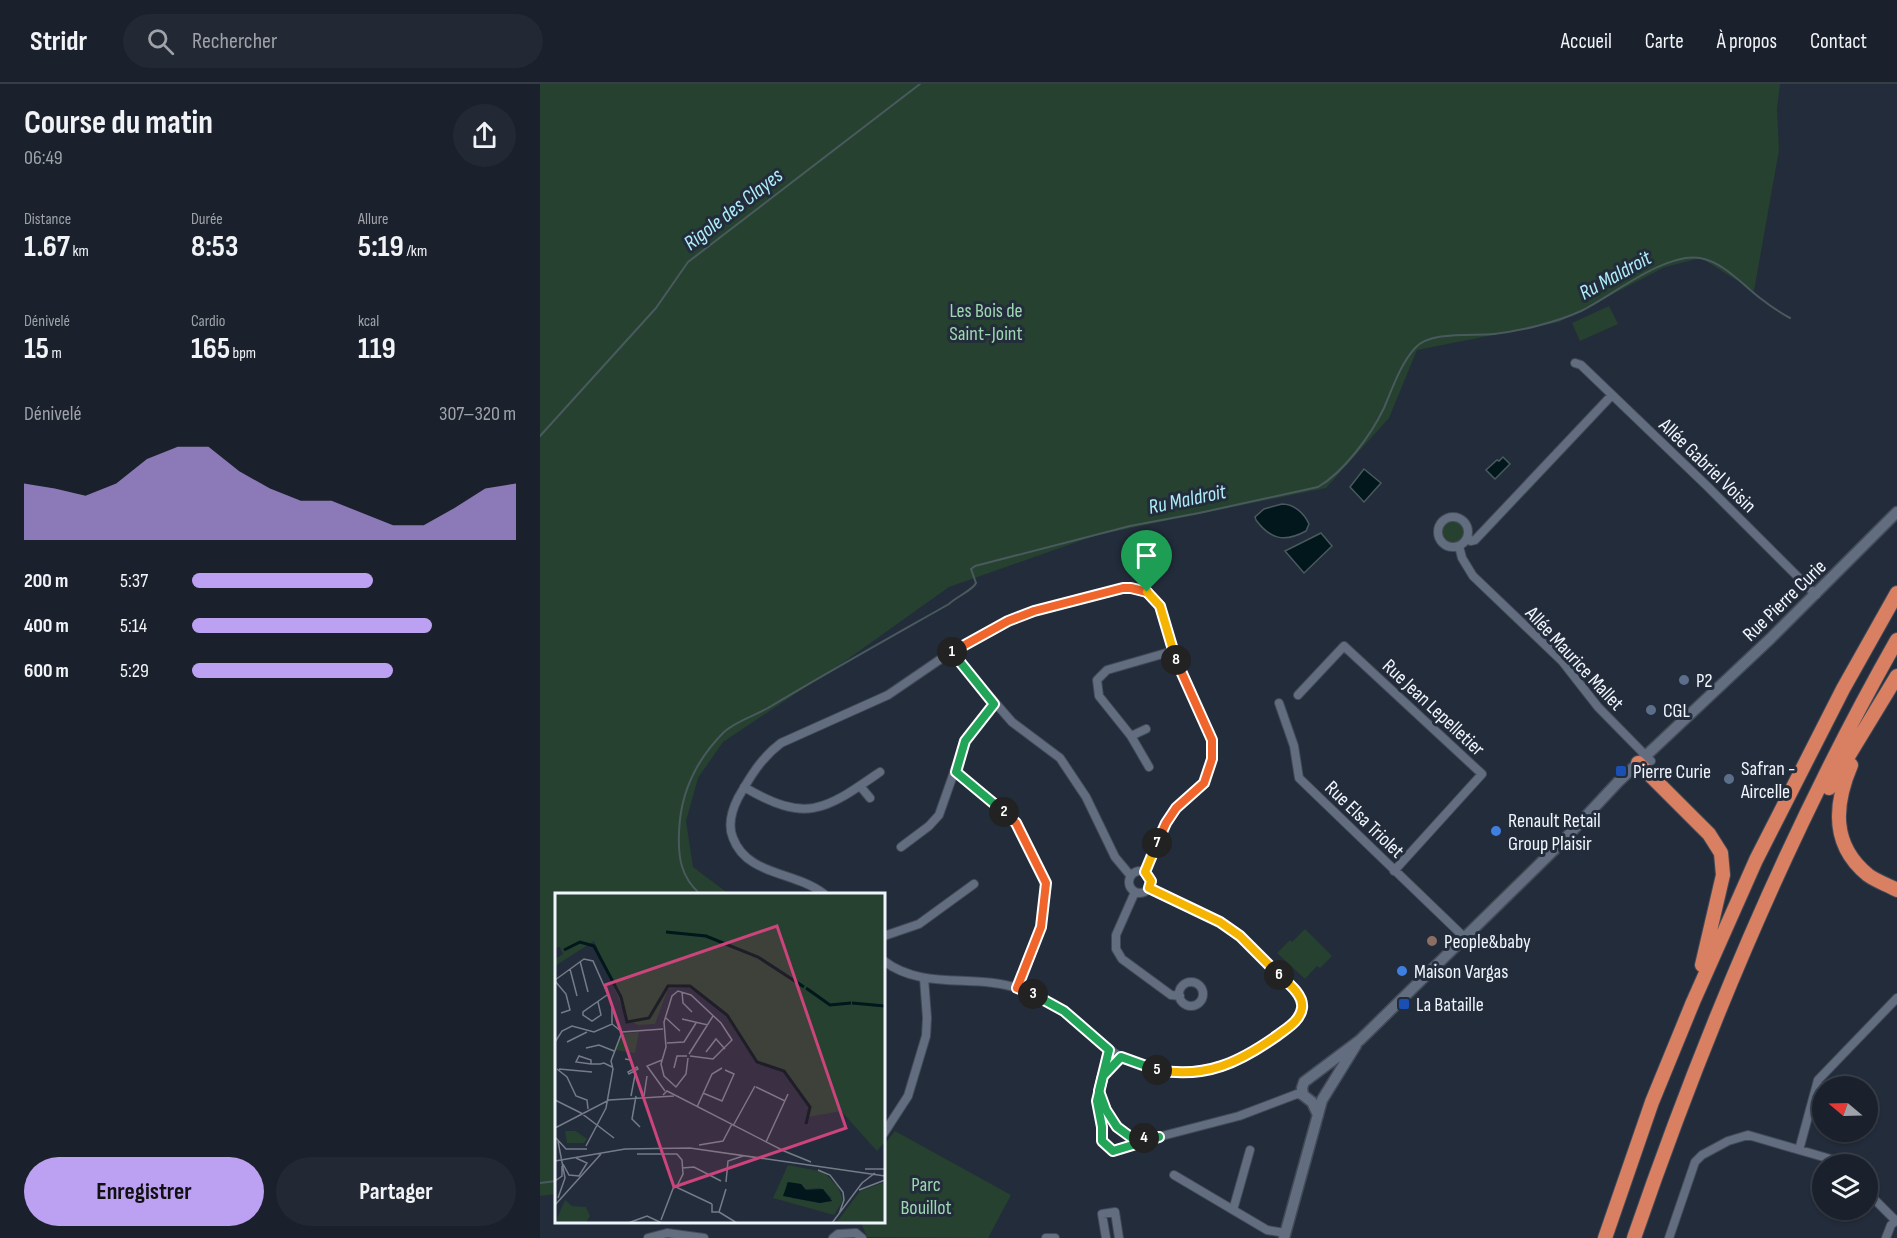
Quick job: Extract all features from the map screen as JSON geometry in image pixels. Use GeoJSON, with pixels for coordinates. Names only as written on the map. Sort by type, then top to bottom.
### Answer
{"type":"FeatureCollection","features":[{"type":"Feature","properties":{"kind":"highway"},"geometry":{"type":"LineString","coordinates":[[1605,1238],[1652,1102],[1693,1002],[1756,860],[1853,669],[1897,593]]}},
{"type":"Feature","properties":{"kind":"highway"},"geometry":{"type":"LineString","coordinates":[[1634,1238],[1697,1063],[1739,962],[1779,872],[1863,702],[1897,640]]}},
{"type":"Feature","properties":{"kind":"highway"},"geometry":{"type":"LineString","coordinates":[[1779,872],[1897,676]]}},
{"type":"Feature","properties":{"kind":"highway"},"geometry":{"type":"LineString","coordinates":[[1882,702],[1843,783],[1839,799],[1839,827],[1842,840],[1853,861],[1869,876],[1897,890]]}},
{"type":"Feature","properties":{"kind":"highway"},"geometry":{"type":"LineString","coordinates":[[1645,762],[1709,834],[1721,853],[1724,875],[1702,967],[1693,992],[1693,1002]]}},
{"type":"Feature","properties":{"kind":"street","name":"Allée Gabriel Voisin"},"geometry":{"type":"LineString","coordinates":[[1575,363],[1581,365],[1706,485],[1816,595]]}},
{"type":"Feature","properties":{"kind":"street"},"geometry":{"type":"LineString","coordinates":[[1466,539],[1475,540],[1612,395]]}},
{"type":"Feature","properties":{"kind":"street"},"geometry":{"type":"LineString","coordinates":[[1452,516],[1462,520],[1468,530],[1466,539],[1459,546],[1449,547],[1441,542],[1437,534],[1442,521],[1452,516]]}},
{"type":"Feature","properties":{"kind":"street","name":"Rue Pierre Curie"},"geometry":{"type":"LineString","coordinates":[[1285,1236],[1318,1115],[1316,1098],[1360,1040],[1895,516]]}},
{"type":"Feature","properties":{"kind":"street","name":"Allée Maurice Mallet"},"geometry":{"type":"LineString","coordinates":[[1459,546],[1462,558],[1473,576],[1562,661],[1645,762]]}},
{"type":"Feature","properties":{"kind":"street"},"geometry":{"type":"LineString","coordinates":[[822,893],[806,883],[753,864],[737,849],[730,831],[732,810],[759,763],[768,752],[781,743],[888,695],[951,652],[1008,621],[1034,611],[1123,588],[1147,592],[1160,606],[1173,651],[1212,740],[1212,759],[1204,783],[1176,808],[1166,823],[1145,872]]}},
{"type":"Feature","properties":{"kind":"street","name":"Rue Jean Lepelletier"},"geometry":{"type":"LineString","coordinates":[[1298,695],[1344,646],[1482,774],[1394,871]]}},
{"type":"Feature","properties":{"kind":"street"},"geometry":{"type":"LineString","coordinates":[[1149,767],[1131,736],[1099,696],[1097,680],[1107,670],[1173,651]]}},
{"type":"Feature","properties":{"kind":"street"},"geometry":{"type":"LineString","coordinates":[[951,652],[1012,722],[1060,758],[1086,797],[1115,857],[1130,875],[1129,885],[1135,892],[1141,893],[1149,888],[1151,881],[1145,872],[1138,870],[1130,875]]}},
{"type":"Feature","properties":{"kind":"street","name":"Rue Elsa Triolet"},"geometry":{"type":"LineString","coordinates":[[1278,703],[1294,746],[1299,778],[1464,937]]}},
{"type":"Feature","properties":{"kind":"street"},"geometry":{"type":"LineString","coordinates":[[901,847],[929,826],[939,815],[965,741],[994,704]]}},
{"type":"Feature","properties":{"kind":"street"},"geometry":{"type":"LineString","coordinates":[[1131,736],[1146,729]]}},
{"type":"Feature","properties":{"kind":"street"},"geometry":{"type":"LineString","coordinates":[[744,788],[770,802],[790,808],[812,808],[837,801],[880,772]]}},
{"type":"Feature","properties":{"kind":"street"},"geometry":{"type":"LineString","coordinates":[[956,772],[1016,823],[1046,883],[1041,927],[1017,988]]}},
{"type":"Feature","properties":{"kind":"street"},"geometry":{"type":"LineString","coordinates":[[860,786],[870,798]]}},
{"type":"Feature","properties":{"kind":"street"},"geometry":{"type":"LineString","coordinates":[[885,936],[919,924],[974,884]]}},
{"type":"Feature","properties":{"kind":"street"},"geometry":{"type":"LineString","coordinates":[[885,962],[902,972],[924,978],[991,983],[1017,988],[1040,997],[1064,1011],[1109,1050],[1121,1057],[1160,1070],[1189,1073],[1212,1070],[1252,1053],[1296,1021],[1302,1008],[1298,993],[1240,936],[1196,909],[1149,888]]}},
{"type":"Feature","properties":{"kind":"street"},"geometry":{"type":"LineString","coordinates":[[1135,892],[1116,935],[1116,949],[1122,959],[1171,995],[1180,996]]}},
{"type":"Feature","properties":{"kind":"street"},"geometry":{"type":"LineString","coordinates":[[885,1131],[908,1095],[926,1036],[924,978]]}},
{"type":"Feature","properties":{"kind":"street"},"geometry":{"type":"LineString","coordinates":[[1798,1150],[1818,1080],[1897,998]]}},
{"type":"Feature","properties":{"kind":"street","name":"Rue Pierre Curie"},"geometry":{"type":"LineString","coordinates":[[1316,1098],[1302,1088],[1304,1082],[1360,1040]]}},
{"type":"Feature","properties":{"kind":"street"},"geometry":{"type":"LineString","coordinates":[[1109,1050],[1097,1101],[1102,1141],[1107,1148],[1113,1151],[1223,1121],[1297,1094],[1316,1098],[1324,1077],[1321,1074],[1314,1074]]}},
{"type":"Feature","properties":{"kind":"street"},"geometry":{"type":"LineString","coordinates":[[1103,1076],[1121,1057]]}},
{"type":"Feature","properties":{"kind":"street"},"geometry":{"type":"LineString","coordinates":[[1272,1102],[1304,1082]]}},
{"type":"Feature","properties":{"kind":"street"},"geometry":{"type":"LineString","coordinates":[[1099,1091],[1106,1110],[1117,1127],[1132,1138],[1159,1137]]}},
{"type":"Feature","properties":{"kind":"street"},"geometry":{"type":"LineString","coordinates":[[1669,1238],[1695,1162],[1702,1155],[1728,1141],[1748,1136],[1812,1154]]}},
{"type":"Feature","properties":{"kind":"street"},"geometry":{"type":"LineString","coordinates":[[1233,1210],[1250,1150]]}},
{"type":"Feature","properties":{"kind":"street"},"geometry":{"type":"LineString","coordinates":[[1174,1175],[1267,1230],[1285,1236]]}},
{"type":"Feature","properties":{"kind":"street"},"geometry":{"type":"LineString","coordinates":[[1878,1203],[1896,1220],[1886,1238]]}},
{"type":"Feature","properties":{"kind":"street"},"geometry":{"type":"LineString","coordinates":[[1106,1238],[1102,1214],[1115,1212],[1119,1238]]}},
{"type":"Feature","properties":{"kind":"street"},"geometry":{"type":"LineString","coordinates":[[648,1238],[667,1233],[705,1238]]}},
{"type":"Feature","properties":{"kind":"street"},"geometry":{"type":"LineString","coordinates":[[833,1238],[838,1234],[859,1235]]}},
{"type":"Feature","properties":{"kind":"street"},"geometry":{"type":"LineString","coordinates":[[1046,1238],[1055,1238]]}},
{"type":"Feature","properties":{"kind":"green space","name":"Les Bois de Saint-Joint"},"geometry":{"type":"Polygon","coordinates":[[[540,84],[1780,84],[1777,109],[1779,150],[1754,291],[1701,258],[1665,267],[1559,322],[1417,350],[1389,418],[1326,488],[1097,535],[949,587],[848,659],[723,742],[698,778],[686,821],[693,867],[728,893],[555,893],[555,1194],[540,1196],[540,84]]]}},
{"type":"Feature","properties":{"kind":"green space"},"geometry":{"type":"Polygon","coordinates":[[[1609,306],[1618,324],[1580,341],[1572,323],[1609,306]]]}},
{"type":"Feature","properties":{"kind":"green space"},"geometry":{"type":"Polygon","coordinates":[[[1453,520],[1458,521],[1464,527],[1464,537],[1458,543],[1453,544],[1448,543],[1442,537],[1441,532],[1442,527],[1448,521],[1453,520]]]}},
{"type":"Feature","properties":{"kind":"green space"},"geometry":{"type":"Polygon","coordinates":[[[1305,929],[1332,956],[1320,968],[1317,966],[1305,979],[1277,953],[1305,929]]]}},
{"type":"Feature","properties":{"kind":"green space","name":"Parc Bouillot"},"geometry":{"type":"Polygon","coordinates":[[[895,1131],[1011,1195],[988,1238],[867,1237],[861,1223],[885,1223],[885,1144],[895,1131]]]}},
{"type":"Feature","properties":{"kind":"shaded area"},"geometry":{"type":"Polygon","coordinates":[[[1503,457],[1510,464],[1495,479],[1486,470],[1503,457]]]}},
{"type":"Feature","properties":{"kind":"shaded area"},"geometry":{"type":"Polygon","coordinates":[[[1364,469],[1381,483],[1364,502],[1350,487],[1364,469]]]}},
{"type":"Feature","properties":{"kind":"shaded area"},"geometry":{"type":"Polygon","coordinates":[[[1282,504],[1294,507],[1304,516],[1309,524],[1306,531],[1291,537],[1278,537],[1272,535],[1256,520],[1255,517],[1264,509],[1282,504]]]}},
{"type":"Feature","properties":{"kind":"shaded area"},"geometry":{"type":"Polygon","coordinates":[[[1321,533],[1332,546],[1304,573],[1285,551],[1321,533]]]}},
{"type":"Feature","properties":{"kind":"waterway","name":"Rigole des Clayes"},"geometry":{"type":"LineString","coordinates":[[540,436],[656,308],[688,262],[920,84]]}},
{"type":"Feature","properties":{"kind":"waterway","name":"Ru Maldroit"},"geometry":{"type":"LineString","coordinates":[[699,893],[685,874],[680,859],[680,819],[691,778],[714,743],[734,725],[768,708],[949,604],[974,586],[976,583],[971,569],[975,566],[1130,526],[1318,487],[1347,463],[1372,430],[1405,362],[1415,348],[1422,343],[1452,335],[1505,333],[1561,319],[1581,311],[1655,268],[1671,262],[1686,258],[1700,258],[1717,264],[1790,318]]}},
{"type":"Feature","properties":{"kind":"waterway","name":"Ru Maldroit"},"geometry":{"type":"LineString","coordinates":[[540,1183],[555,1181]]}},
{"type":"Feature","properties":{"kind":"place","name":"P2"},"geometry":{"type":"Point","coordinates":[1684,680]}},
{"type":"Feature","properties":{"kind":"place","name":"CGL"},"geometry":{"type":"Point","coordinates":[1651,710]}},
{"type":"Feature","properties":{"kind":"place","name":"Pierre Curie"},"geometry":{"type":"Point","coordinates":[1621,771]}},
{"type":"Feature","properties":{"kind":"place","name":"Safran - Aircelle"},"geometry":{"type":"Point","coordinates":[1729,779]}},
{"type":"Feature","properties":{"kind":"place","name":"Renault Retail Group Plaisir"},"geometry":{"type":"Point","coordinates":[1496,831]}},
{"type":"Feature","properties":{"kind":"place","name":"People&baby"},"geometry":{"type":"Point","coordinates":[1432,941]}},
{"type":"Feature","properties":{"kind":"place","name":"Maison Vargas"},"geometry":{"type":"Point","coordinates":[1402,971]}},
{"type":"Feature","properties":{"kind":"place","name":"La Bataille"},"geometry":{"type":"Point","coordinates":[1404,1004]}},
{"type":"Feature","properties":{"kind":"route"},"geometry":{"type":"LineString","coordinates":[[1147,592],[1123,588],[1034,611],[1008,621],[951,652],[994,704],[965,741],[956,772],[1016,823],[1046,883],[1041,927],[1017,988],[1040,997],[1064,1011],[1109,1050],[1099,1091],[1106,1110],[1117,1127],[1132,1138],[1159,1137],[1113,1151],[1107,1148],[1102,1141],[1097,1101],[1099,1091],[1103,1076],[1121,1057],[1160,1070],[1189,1073],[1212,1070],[1252,1053],[1296,1021],[1302,1008],[1298,993],[1240,936],[1196,909],[1149,888],[1151,881],[1145,872],[1166,823],[1176,808],[1204,783],[1212,759],[1212,740],[1173,651],[1160,606],[1147,592]]}}]}
